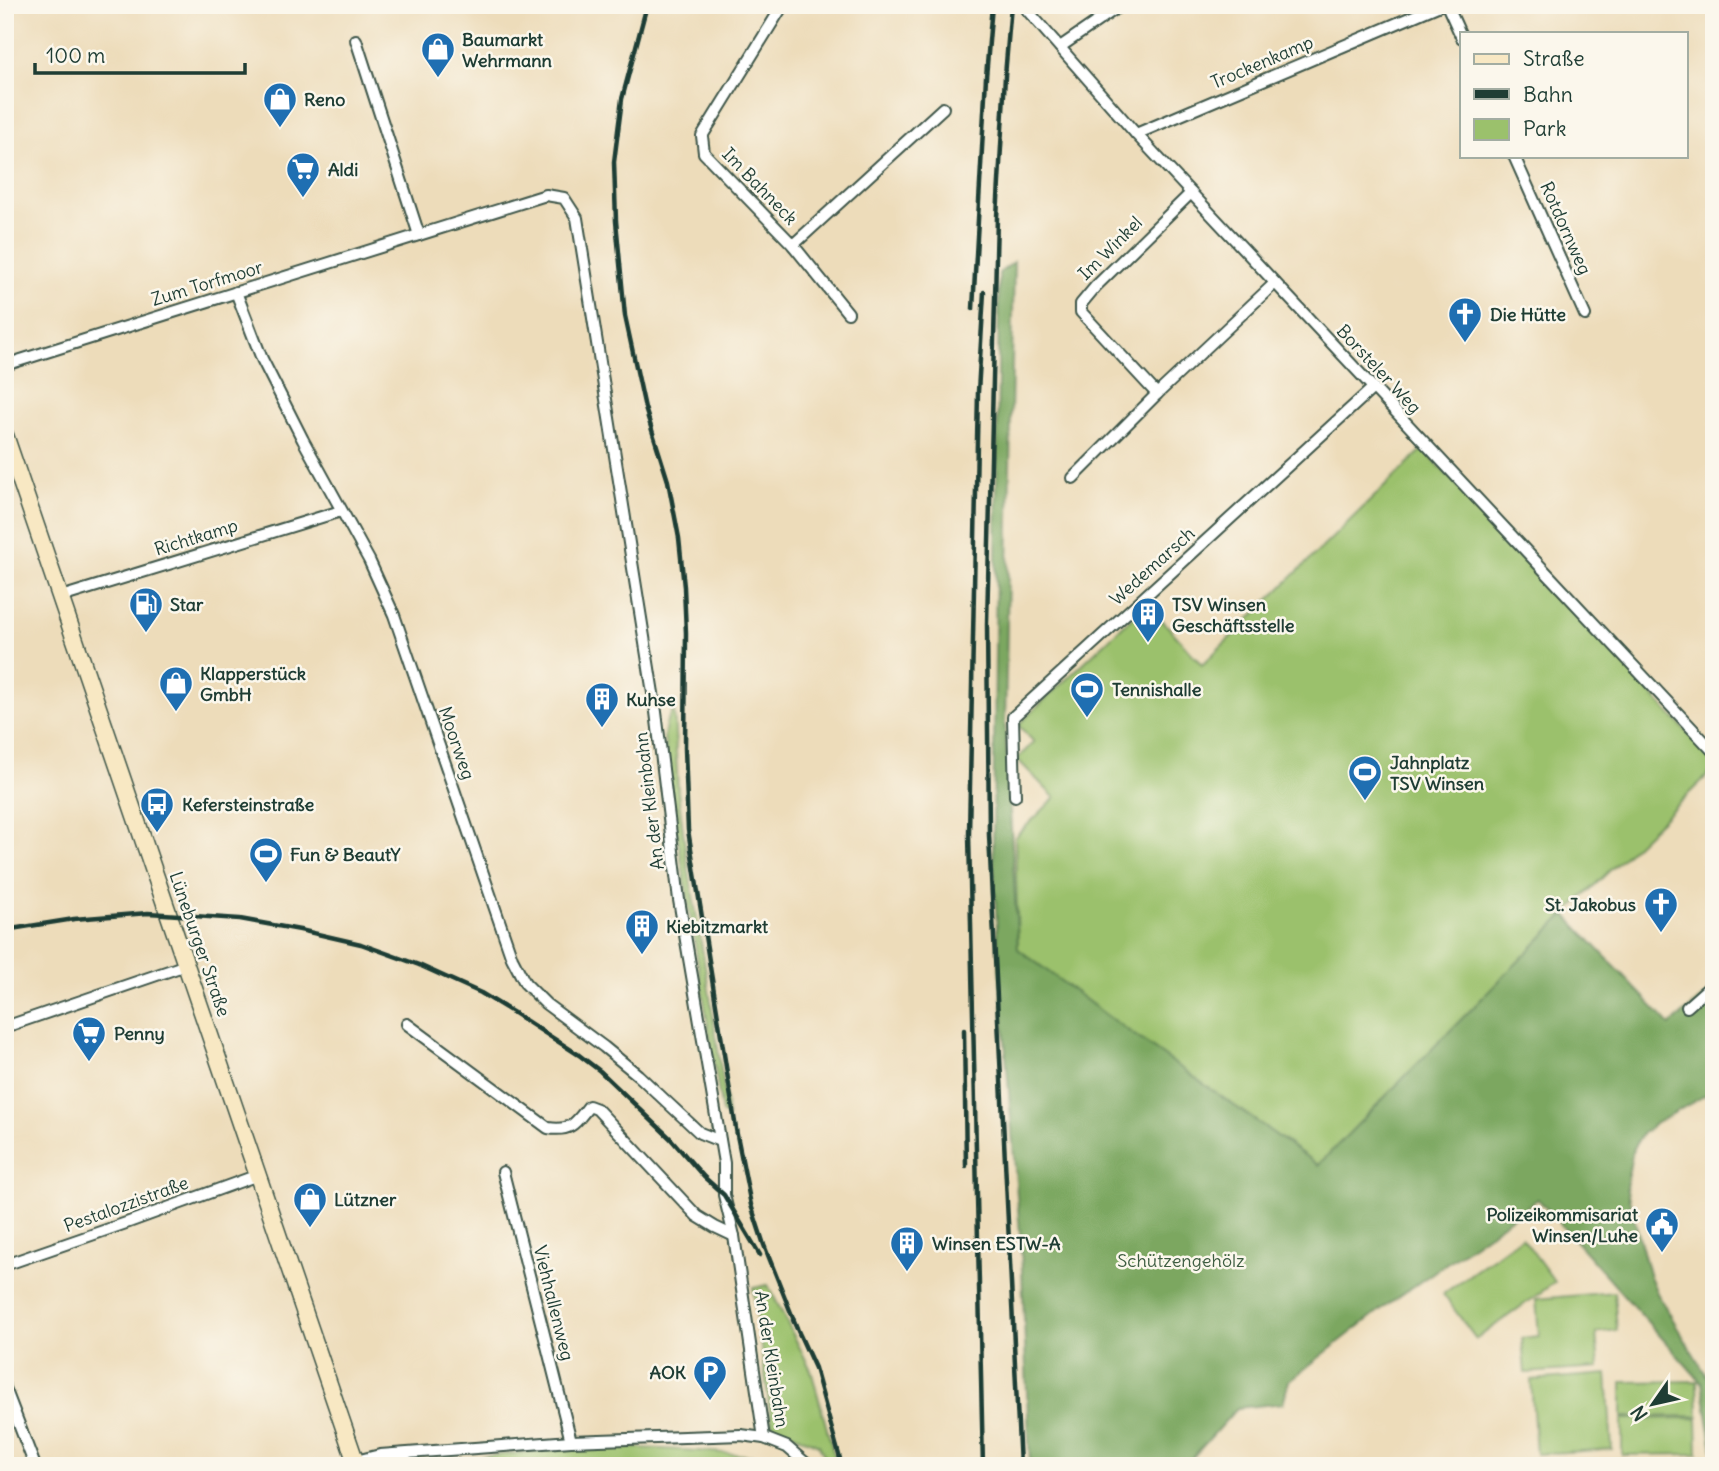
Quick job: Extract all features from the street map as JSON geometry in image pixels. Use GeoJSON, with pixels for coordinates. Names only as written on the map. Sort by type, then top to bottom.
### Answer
{"type":"FeatureCollection","features":[{"type":"Feature","properties":{"kind":"main road","name":"Lüneburger Straße"},"geometry":{"type":"LineString","coordinates":[[5,435],[356,1463]]}},
{"type":"Feature","properties":{"kind":"street","name":"Im Bahneck"},"geometry":{"type":"LineString","coordinates":[[783,5],[702,136],[704,153],[793,246],[848,313]]}},
{"type":"Feature","properties":{"kind":"street","name":"Borsteler Weg"},"geometry":{"type":"LineString","coordinates":[[1025,5],[1136,134],[1714,752]]}},
{"type":"Feature","properties":{"kind":"street"},"geometry":{"type":"LineString","coordinates":[[1060,47],[1121,5]]}},
{"type":"Feature","properties":{"kind":"street","name":"Trockenkamp"},"geometry":{"type":"LineString","coordinates":[[1136,134],[1440,5]]}},
{"type":"Feature","properties":{"kind":"street"},"geometry":{"type":"LineString","coordinates":[[1447,5],[1460,34]]}},
{"type":"Feature","properties":{"kind":"street"},"geometry":{"type":"LineString","coordinates":[[356,40],[419,235]]}},
{"type":"Feature","properties":{"kind":"street","name":"Im Bahneck"},"geometry":{"type":"LineString","coordinates":[[793,246],[943,108]]}},
{"type":"Feature","properties":{"kind":"street","name":"Rotdornweg"},"geometry":{"type":"LineString","coordinates":[[1515,158],[1585,315]]}},
{"type":"Feature","properties":{"kind":"street","name":"Im Winkel"},"geometry":{"type":"LineString","coordinates":[[1157,394],[1081,312],[1081,304],[1191,193]]}},
{"type":"Feature","properties":{"kind":"street","name":"Zum Torfmoor"},"geometry":{"type":"LineString","coordinates":[[5,365],[547,195],[564,198]]}},
{"type":"Feature","properties":{"kind":"street","name":"An der Kleinbahn"},"geometry":{"type":"LineString","coordinates":[[564,198],[577,218],[656,712],[679,900],[724,1163],[724,1195],[734,1236],[764,1438],[787,1447],[809,1466]]}},
{"type":"Feature","properties":{"kind":"street"},"geometry":{"type":"LineString","coordinates":[[1073,478],[1275,283]]}},
{"type":"Feature","properties":{"kind":"street","name":"Moorweg"},"geometry":{"type":"LineString","coordinates":[[236,292],[262,359],[369,560],[394,615],[512,958],[525,983],[546,1004],[638,1075],[700,1133],[720,1141]]}},
{"type":"Feature","properties":{"kind":"street","name":"Wedemarsch"},"geometry":{"type":"LineString","coordinates":[[1015,796],[1013,717],[1373,388]]}},
{"type":"Feature","properties":{"kind":"street","name":"Richtkamp"},"geometry":{"type":"LineString","coordinates":[[61,597],[341,510]]}},
{"type":"Feature","properties":{"kind":"street"},"geometry":{"type":"LineString","coordinates":[[5,1027],[186,965]]}},
{"type":"Feature","properties":{"kind":"street"},"geometry":{"type":"LineString","coordinates":[[1686,1007],[1714,983]]}},
{"type":"Feature","properties":{"kind":"street"},"geometry":{"type":"LineString","coordinates":[[408,1024],[548,1128],[560,1130],[573,1126],[589,1106],[597,1109],[697,1216],[734,1236]]}},
{"type":"Feature","properties":{"kind":"street","name":"Viehhallenweg"},"geometry":{"type":"LineString","coordinates":[[503,1172],[571,1441]]}},
{"type":"Feature","properties":{"kind":"street","name":"Pestalozzistraße"},"geometry":{"type":"LineString","coordinates":[[5,1265],[258,1175]]}},
{"type":"Feature","properties":{"kind":"street"},"geometry":{"type":"LineString","coordinates":[[5,1388],[35,1466]]}},
{"type":"Feature","properties":{"kind":"street"},"geometry":{"type":"LineString","coordinates":[[356,1463],[380,1455],[571,1441],[741,1435],[764,1438]]}},
{"type":"Feature","properties":{"kind":"green space","name":"Schützengehölz"},"geometry":{"type":"Polygon","coordinates":[[[1014,262],[1005,725],[1018,949],[1106,1015],[1318,1165],[1565,914],[1670,1025],[1714,988],[1714,1090],[1643,1133],[1633,1148],[1626,1187],[1649,1274],[1657,1293],[1714,1388],[1714,1456],[1702,1383],[1538,1199],[1384,1307],[1289,1381],[1283,1403],[1237,1408],[1185,1466],[1030,1466],[1021,1247],[998,951],[993,845],[999,273],[1014,262]]]}},
{"type":"Feature","properties":{"kind":"green space","name":"Jahnplatz TSV Winsen"},"geometry":{"type":"Polygon","coordinates":[[[1423,449],[1714,761],[1714,769],[1565,914],[1318,1165],[1106,1015],[1018,949],[1015,837],[1055,798],[1017,759],[1034,742],[1018,725],[1147,603],[1202,665],[1423,449]]]}},
{"type":"Feature","properties":{"kind":"green space"},"geometry":{"type":"Polygon","coordinates":[[[674,711],[678,792],[686,855],[728,1116],[722,1112],[672,801],[664,736],[666,724],[674,711]]]}},
{"type":"Feature","properties":{"kind":"green space"},"geometry":{"type":"Polygon","coordinates":[[[1522,1237],[1555,1282],[1476,1339],[1443,1294],[1522,1237]]]}},
{"type":"Feature","properties":{"kind":"green space"},"geometry":{"type":"Polygon","coordinates":[[[768,1285],[811,1370],[837,1466],[829,1466],[819,1445],[772,1425],[753,1288],[768,1285]]]}},
{"type":"Feature","properties":{"kind":"green space"},"geometry":{"type":"Polygon","coordinates":[[[1614,1292],[1617,1330],[1596,1333],[1599,1368],[1525,1373],[1522,1338],[1539,1336],[1536,1299],[1614,1292]]]}},
{"type":"Feature","properties":{"kind":"green space"},"geometry":{"type":"Polygon","coordinates":[[[1607,1374],[1612,1449],[1536,1454],[1531,1380],[1607,1374]]]}},
{"type":"Feature","properties":{"kind":"green space"},"geometry":{"type":"Polygon","coordinates":[[[1697,1381],[1698,1416],[1622,1417],[1622,1382],[1697,1381]]]}},
{"type":"Feature","properties":{"kind":"green space"},"geometry":{"type":"Polygon","coordinates":[[[1697,1418],[1698,1454],[1622,1455],[1622,1419],[1697,1418]]]}},
{"type":"Feature","properties":{"kind":"green space"},"geometry":{"type":"Polygon","coordinates":[[[574,1447],[723,1453],[778,1459],[797,1466],[409,1466],[574,1447]]]}},
{"type":"Feature","properties":{"kind":"railway"},"geometry":{"type":"LineString","coordinates":[[647,5],[622,99],[614,162],[616,221],[625,316],[645,408],[668,481],[679,538],[686,633],[685,748],[688,830],[737,1135],[751,1205],[797,1328]]}},
{"type":"Feature","properties":{"kind":"railway"},"geometry":{"type":"LineString","coordinates":[[973,309],[992,5]]}},
{"type":"Feature","properties":{"kind":"railway"},"geometry":{"type":"LineString","coordinates":[[1011,5],[997,217],[987,624],[989,835],[1020,1466]]}},
{"type":"Feature","properties":{"kind":"railway"},"geometry":{"type":"LineString","coordinates":[[983,1466],[969,834],[978,392],[984,292]]}},
{"type":"Feature","properties":{"kind":"railway"},"geometry":{"type":"LineString","coordinates":[[5,930],[74,919],[148,913],[240,919],[361,944],[419,965],[481,993],[600,1071],[670,1138],[704,1177],[724,1195],[760,1255]]}},
{"type":"Feature","properties":{"kind":"railway"},"geometry":{"type":"LineString","coordinates":[[964,1030],[966,1166]]}},
{"type":"Feature","properties":{"kind":"railway"},"geometry":{"type":"LineString","coordinates":[[793,1320],[815,1368],[842,1466]]}},
{"type":"Feature","properties":{"kind":"place","name":"Baumarkt Wehrmann"},"geometry":{"type":"Point","coordinates":[438,79]}},
{"type":"Feature","properties":{"kind":"place","name":"Reno"},"geometry":{"type":"Point","coordinates":[280,129]}},
{"type":"Feature","properties":{"kind":"place","name":"Aldi"},"geometry":{"type":"Point","coordinates":[303,199]}},
{"type":"Feature","properties":{"kind":"place","name":"Die Hütte"},"geometry":{"type":"Point","coordinates":[1465,344]}},
{"type":"Feature","properties":{"kind":"place","name":"Star"},"geometry":{"type":"Point","coordinates":[146,634]}},
{"type":"Feature","properties":{"kind":"place","name":"TSV Winsen Geschäftsstelle"},"geometry":{"type":"Point","coordinates":[1148,644]}},
{"type":"Feature","properties":{"kind":"place","name":"Klapperstück GmbH"},"geometry":{"type":"Point","coordinates":[176,713]}},
{"type":"Feature","properties":{"kind":"place","name":"Tennishalle"},"geometry":{"type":"Point","coordinates":[1087,719]}},
{"type":"Feature","properties":{"kind":"place","name":"Kuhse"},"geometry":{"type":"Point","coordinates":[602,729]}},
{"type":"Feature","properties":{"kind":"place","name":"Jahnplatz TSV Winsen"},"geometry":{"type":"Point","coordinates":[1365,802]}},
{"type":"Feature","properties":{"kind":"place","name":"Kefersteinstraße"},"geometry":{"type":"Point","coordinates":[157,834]}},
{"type":"Feature","properties":{"kind":"place","name":"Fun & BeautY"},"geometry":{"type":"Point","coordinates":[266,884]}},
{"type":"Feature","properties":{"kind":"place","name":"St. Jakobus"},"geometry":{"type":"Point","coordinates":[1661,934]}},
{"type":"Feature","properties":{"kind":"place","name":"Kiebitzmarkt"},"geometry":{"type":"Point","coordinates":[642,956]}},
{"type":"Feature","properties":{"kind":"place","name":"Penny"},"geometry":{"type":"Point","coordinates":[89,1063]}},
{"type":"Feature","properties":{"kind":"place","name":"Lützner"},"geometry":{"type":"Point","coordinates":[310,1229]}},
{"type":"Feature","properties":{"kind":"place","name":"Polizeikommisariat Winsen/Luhe"},"geometry":{"type":"Point","coordinates":[1662,1254]}},
{"type":"Feature","properties":{"kind":"place","name":"Winsen ESTW-A"},"geometry":{"type":"Point","coordinates":[907,1273]}},
{"type":"Feature","properties":{"kind":"place","name":"AOK"},"geometry":{"type":"Point","coordinates":[710,1402]}}]}
